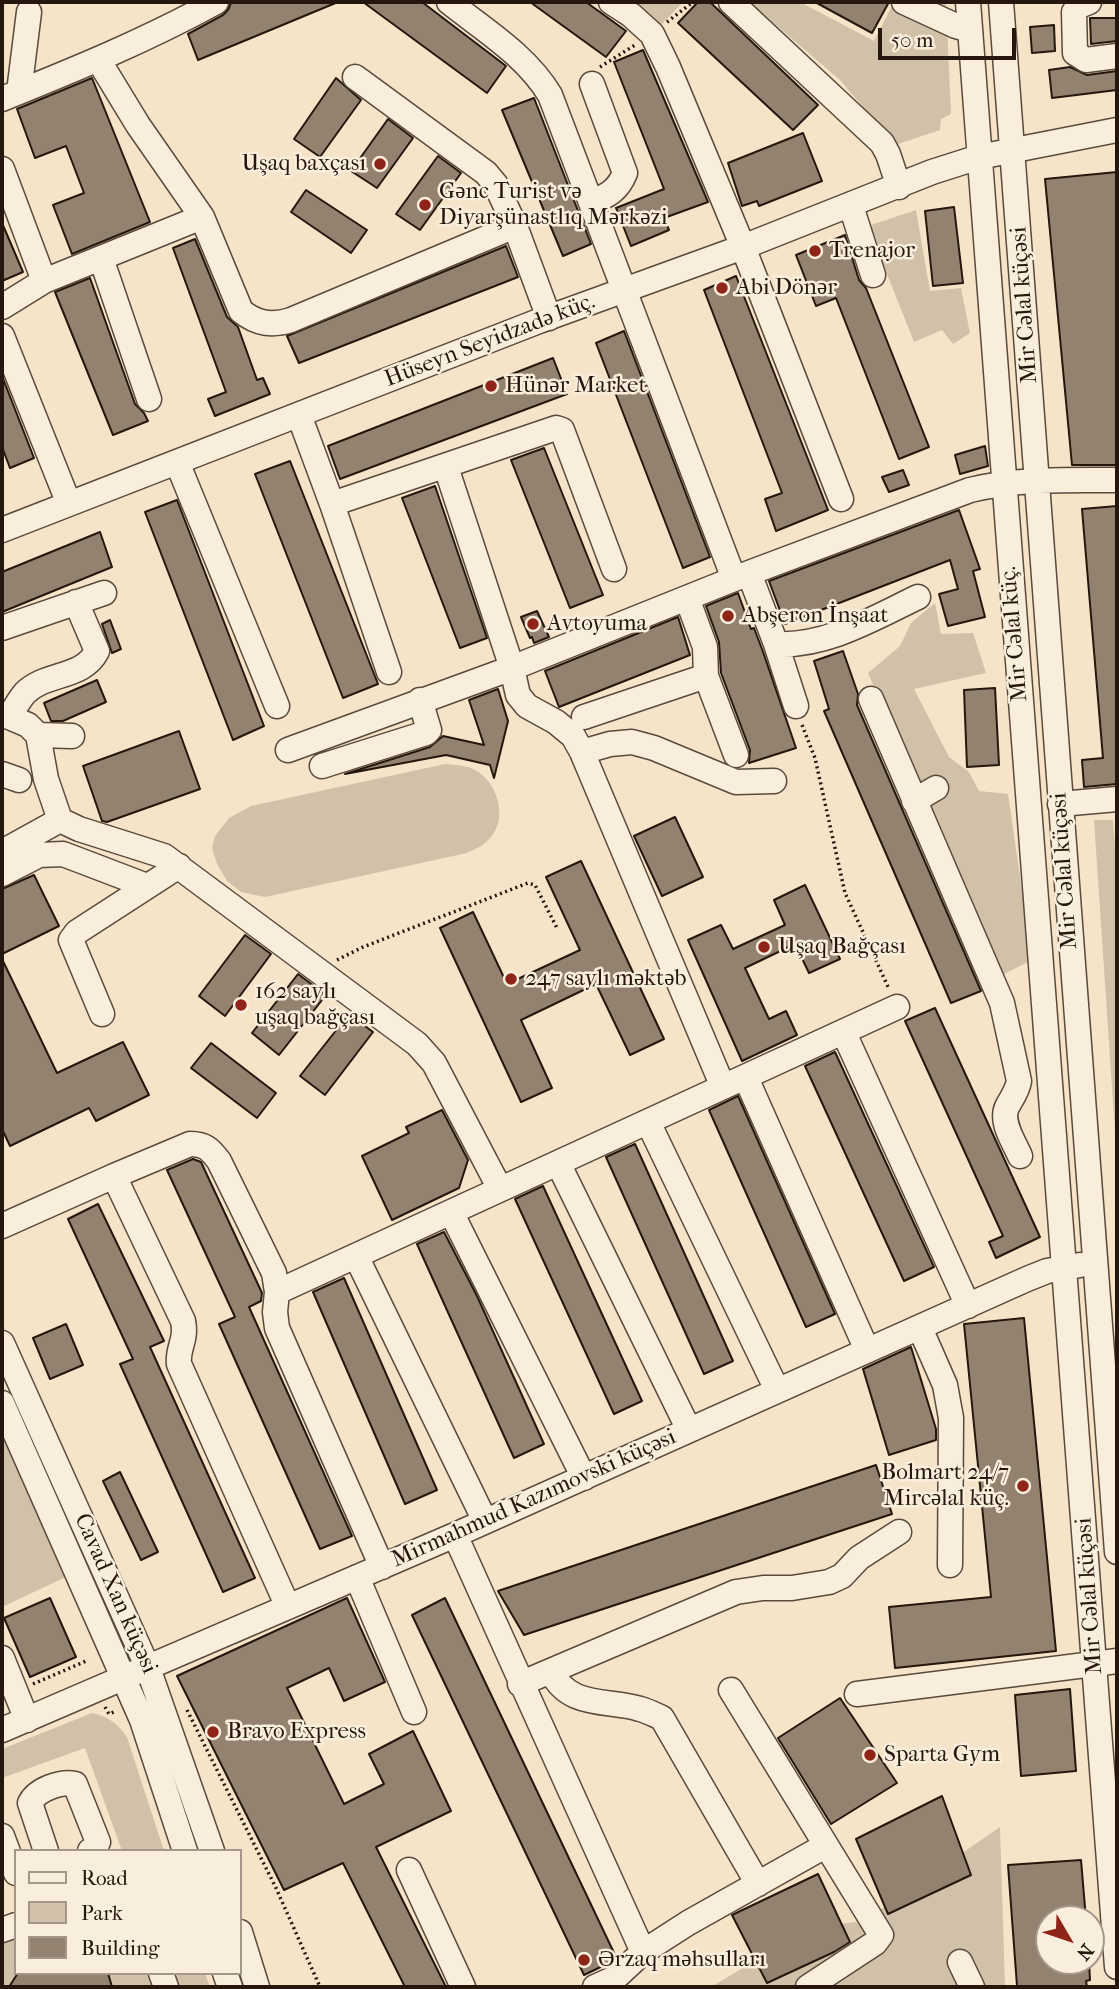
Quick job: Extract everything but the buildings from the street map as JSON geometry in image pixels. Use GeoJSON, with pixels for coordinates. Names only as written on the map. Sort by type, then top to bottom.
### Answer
{"type":"FeatureCollection","features":[{"type":"Feature","properties":{"kind":"street"},"geometry":{"type":"LineString","coordinates":[[10,96],[163,32],[216,2]]}},
{"type":"Feature","properties":{"kind":"street"},"geometry":{"type":"LineString","coordinates":[[449,2],[526,63],[540,78],[550,95],[741,576],[776,644],[796,706]]}},
{"type":"Feature","properties":{"kind":"street"},"geometry":{"type":"LineString","coordinates":[[611,2],[632,15],[652,34],[743,247],[841,499]]}},
{"type":"Feature","properties":{"kind":"street"},"geometry":{"type":"LineString","coordinates":[[732,2],[882,143],[899,187]]}},
{"type":"Feature","properties":{"kind":"street"},"geometry":{"type":"LineString","coordinates":[[904,2],[970,30]]}},
{"type":"Feature","properties":{"kind":"street","name":"Mir Cəlal küç."},"geometry":{"type":"LineString","coordinates":[[968,2],[991,291],[1002,482],[1066,1266]]}},
{"type":"Feature","properties":{"kind":"street"},"geometry":{"type":"LineString","coordinates":[[1001,2],[1012,150]]}},
{"type":"Feature","properties":{"kind":"street"},"geometry":{"type":"LineString","coordinates":[[1079,3],[1074,12],[1075,53],[1087,60],[1117,56]]}},
{"type":"Feature","properties":{"kind":"street"},"geometry":{"type":"LineString","coordinates":[[10,96],[29,12]]}},
{"type":"Feature","properties":{"kind":"street"},"geometry":{"type":"LineString","coordinates":[[99,61],[138,125],[202,217],[242,311],[251,319],[279,323],[514,226]]}},
{"type":"Feature","properties":{"kind":"street"},"geometry":{"type":"LineString","coordinates":[[355,77],[486,173],[496,185],[549,318]]}},
{"type":"Feature","properties":{"kind":"street"},"geometry":{"type":"LineString","coordinates":[[592,84],[625,173],[622,182],[610,195],[592,202]]}},
{"type":"Feature","properties":{"kind":"street","name":"Hüseyn Seyidzadə küç."},"geometry":{"type":"LineString","coordinates":[[2,530],[625,288],[851,206],[932,172],[979,157],[1117,130]]}},
{"type":"Feature","properties":{"kind":"street","name":"Mir Cəlal küçəsi"},"geometry":{"type":"LineString","coordinates":[[1012,150],[1060,804],[1108,1312],[1117,1552]]}},
{"type":"Feature","properties":{"kind":"street"},"geometry":{"type":"LineString","coordinates":[[2,169],[44,281]]}},
{"type":"Feature","properties":{"kind":"street"},"geometry":{"type":"LineString","coordinates":[[851,206],[873,275]]}},
{"type":"Feature","properties":{"kind":"street"},"geometry":{"type":"LineString","coordinates":[[2,307],[44,281],[202,217]]}},
{"type":"Feature","properties":{"kind":"street"},"geometry":{"type":"LineString","coordinates":[[101,258],[149,399]]}},
{"type":"Feature","properties":{"kind":"street"},"geometry":{"type":"LineString","coordinates":[[2,336],[69,504]]}},
{"type":"Feature","properties":{"kind":"street"},"geometry":{"type":"LineString","coordinates":[[299,415],[389,672]]}},
{"type":"Feature","properties":{"kind":"street"},"geometry":{"type":"LineString","coordinates":[[332,504],[555,428],[562,429],[614,569]]}},
{"type":"Feature","properties":{"kind":"street"},"geometry":{"type":"LineString","coordinates":[[177,462],[277,706]]}},
{"type":"Feature","properties":{"kind":"street"},"geometry":{"type":"LineString","coordinates":[[446,467],[512,668],[518,695],[537,713],[556,722],[573,736],[582,752],[734,1082],[867,1350]]}},
{"type":"Feature","properties":{"kind":"street"},"geometry":{"type":"LineString","coordinates":[[288,750],[512,668],[948,497],[1002,482],[1117,480]]}},
{"type":"Feature","properties":{"kind":"street"},"geometry":{"type":"LineString","coordinates":[[2,628],[104,593]]}},
{"type":"Feature","properties":{"kind":"street"},"geometry":{"type":"LineString","coordinates":[[776,644],[787,645],[827,638],[918,597]]}},
{"type":"Feature","properties":{"kind":"street"},"geometry":{"type":"LineString","coordinates":[[687,598],[705,647],[706,676],[736,755]]}},
{"type":"Feature","properties":{"kind":"street"},"geometry":{"type":"LineString","coordinates":[[76,602],[97,651],[93,660],[84,667],[40,683],[26,693],[6,715],[28,724],[38,735],[46,779],[60,820],[79,829],[164,856],[417,1044],[434,1063],[500,1189]]}},
{"type":"Feature","properties":{"kind":"street"},"geometry":{"type":"LineString","coordinates":[[584,716],[706,676]]}},
{"type":"Feature","properties":{"kind":"street"},"geometry":{"type":"LineString","coordinates":[[871,699],[1002,1003],[1018,1081],[1017,1091],[1006,1109],[1004,1118],[1020,1156]]}},
{"type":"Feature","properties":{"kind":"street"},"geometry":{"type":"LineString","coordinates":[[321,766],[426,733],[429,730],[428,722],[420,700]]}},
{"type":"Feature","properties":{"kind":"street"},"geometry":{"type":"LineString","coordinates":[[38,735],[72,736]]}},
{"type":"Feature","properties":{"kind":"street"},"geometry":{"type":"LineString","coordinates":[[582,752],[610,744],[632,742],[654,748],[736,782],[774,781]]}},
{"type":"Feature","properties":{"kind":"street"},"geometry":{"type":"LineString","coordinates":[[914,801],[936,788]]}},
{"type":"Feature","properties":{"kind":"street"},"geometry":{"type":"LineString","coordinates":[[1060,804],[1117,799]]}},
{"type":"Feature","properties":{"kind":"street"},"geometry":{"type":"LineString","coordinates":[[2,852],[60,820]]}},
{"type":"Feature","properties":{"kind":"street"},"geometry":{"type":"LineString","coordinates":[[2,874],[39,856],[63,854],[147,886]]}},
{"type":"Feature","properties":{"kind":"street"},"geometry":{"type":"LineString","coordinates":[[102,1014],[71,940],[77,932],[178,866]]}},
{"type":"Feature","properties":{"kind":"street"},"geometry":{"type":"LineString","coordinates":[[1002,1003],[1043,984]]}},
{"type":"Feature","properties":{"kind":"street"},"geometry":{"type":"LineString","coordinates":[[277,1292],[897,1007]]}},
{"type":"Feature","properties":{"kind":"street"},"geometry":{"type":"LineString","coordinates":[[844,1033],[968,1306]]}},
{"type":"Feature","properties":{"kind":"street"},"geometry":{"type":"LineString","coordinates":[[648,1122],[776,1390]]}},
{"type":"Feature","properties":{"kind":"street"},"geometry":{"type":"LineString","coordinates":[[4,1219],[190,1144],[202,1144],[211,1150],[219,1161],[274,1273],[277,1328],[382,1567]]}},
{"type":"Feature","properties":{"kind":"street"},"geometry":{"type":"LineString","coordinates":[[558,1163],[689,1430]]}},
{"type":"Feature","properties":{"kind":"street"},"geometry":{"type":"LineString","coordinates":[[114,1176],[183,1321],[186,1334],[178,1357],[180,1364],[288,1607]]}},
{"type":"Feature","properties":{"kind":"street"},"geometry":{"type":"LineString","coordinates":[[451,1212],[584,1478]]}},
{"type":"Feature","properties":{"kind":"street"},"geometry":{"type":"LineString","coordinates":[[356,1256],[485,1521]]}},
{"type":"Feature","properties":{"kind":"street","name":"Mir Cəlal küçəsi"},"geometry":{"type":"LineString","coordinates":[[1066,1266],[1106,1663],[1117,1967]]}},
{"type":"Feature","properties":{"kind":"street","name":"Mirmahmud Kazımovski küçəsi"},"geometry":{"type":"LineString","coordinates":[[2,1730],[455,1535],[1047,1271],[1066,1266],[1103,1273]]}},
{"type":"Feature","properties":{"kind":"street"},"geometry":{"type":"LineString","coordinates":[[920,1328],[945,1385],[951,1418],[950,1566]]}},
{"type":"Feature","properties":{"kind":"street","name":"Cavad Xan küçəsi"},"geometry":{"type":"LineString","coordinates":[[2,1343],[148,1668],[211,1849]]}},
{"type":"Feature","properties":{"kind":"street","name":"Cavad Xan küçəsi"},"geometry":{"type":"LineString","coordinates":[[2,1403],[142,1720],[184,1849]]}},
{"type":"Feature","properties":{"kind":"street"},"geometry":{"type":"LineString","coordinates":[[520,1684],[736,1592],[829,1582],[842,1576],[859,1558],[899,1532]]}},
{"type":"Feature","properties":{"kind":"street"},"geometry":{"type":"LineString","coordinates":[[455,1535],[643,1952]]}},
{"type":"Feature","properties":{"kind":"street"},"geometry":{"type":"LineString","coordinates":[[357,1577],[414,1712]]}},
{"type":"Feature","properties":{"kind":"street"},"geometry":{"type":"LineString","coordinates":[[2,1658],[27,1720]]}},
{"type":"Feature","properties":{"kind":"street"},"geometry":{"type":"LineString","coordinates":[[857,1694],[1106,1663]]}},
{"type":"Feature","properties":{"kind":"street"},"geometry":{"type":"LineString","coordinates":[[551,1671],[556,1681],[570,1693],[596,1703],[639,1709],[662,1718],[758,1884]]}},
{"type":"Feature","properties":{"kind":"street"},"geometry":{"type":"LineString","coordinates":[[731,1690],[881,1935],[875,1943],[808,1987]]}},
{"type":"Feature","properties":{"kind":"street"},"geometry":{"type":"LineString","coordinates":[[45,1849],[30,1802],[34,1795],[66,1782],[75,1784],[98,1842],[95,1849]]}},
{"type":"Feature","properties":{"kind":"street"},"geometry":{"type":"LineString","coordinates":[[2,1836],[14,1868]]}},
{"type":"Feature","properties":{"kind":"street"},"geometry":{"type":"LineString","coordinates":[[595,1987],[615,1978],[643,1952],[688,1923],[825,1846]]}},
{"type":"Feature","properties":{"kind":"street"},"geometry":{"type":"LineString","coordinates":[[409,1870],[463,1987]]}},
{"type":"Feature","properties":{"kind":"street"},"geometry":{"type":"LineString","coordinates":[[242,1938],[257,1987]]}},
{"type":"Feature","properties":{"kind":"street"},"geometry":{"type":"LineString","coordinates":[[242,1938],[270,1987]]}},
{"type":"Feature","properties":{"kind":"street"},"geometry":{"type":"LineString","coordinates":[[960,1962],[972,1987]]}},
{"type":"Feature","properties":{"kind":"path"},"geometry":{"type":"LineString","coordinates":[[796,706],[815,758],[845,893],[897,1007]]}},
{"type":"Feature","properties":{"kind":"path"},"geometry":{"type":"LineString","coordinates":[[321,971],[363,947],[528,883],[535,885],[557,928]]}},
{"type":"Feature","properties":{"kind":"path"},"geometry":{"type":"LineString","coordinates":[[15,1691],[86,1661]]}},
{"type":"Feature","properties":{"kind":"path"},"geometry":{"type":"LineString","coordinates":[[103,1703],[109,1714],[121,1709]]}},
{"type":"Feature","properties":{"kind":"path"},"geometry":{"type":"LineString","coordinates":[[187,1710],[276,1888],[320,1987]]}},
{"type":"Feature","properties":{"kind":"green space"},"geometry":{"type":"Polygon","coordinates":[[[623,2],[683,2],[659,27],[623,2]]]}},
{"type":"Feature","properties":{"kind":"green space"},"geometry":{"type":"Polygon","coordinates":[[[749,2],[800,2],[874,41],[894,2],[946,2],[951,114],[941,119],[940,130],[895,145],[840,80],[749,2]]]}},
{"type":"Feature","properties":{"kind":"green space"},"geometry":{"type":"Polygon","coordinates":[[[916,210],[930,291],[961,288],[970,333],[953,344],[942,330],[914,342],[868,226],[916,210]]]}},
{"type":"Feature","properties":{"kind":"green space"},"geometry":{"type":"Polygon","coordinates":[[[935,603],[941,634],[973,633],[986,673],[914,689],[949,757],[969,772],[979,791],[1008,794],[1032,960],[998,977],[868,673],[900,646],[911,623],[935,603]]]}},
{"type":"Feature","properties":{"kind":"green space"},"geometry":{"type":"Polygon","coordinates":[[[445,764],[465,766],[477,771],[491,786],[499,805],[498,825],[493,834],[482,845],[467,853],[265,897],[241,892],[227,881],[217,864],[212,848],[215,836],[229,818],[251,806],[445,764]]]}},
{"type":"Feature","properties":{"kind":"green space"},"geometry":{"type":"Polygon","coordinates":[[[1094,820],[1113,820],[1117,873],[1117,1162],[1094,820]]]}},
{"type":"Feature","properties":{"kind":"green space"},"geometry":{"type":"Polygon","coordinates":[[[2,1428],[68,1576],[2,1607],[2,1428]]]}},
{"type":"Feature","properties":{"kind":"green space"},"geometry":{"type":"Polygon","coordinates":[[[92,1713],[112,1721],[127,1737],[163,1849],[121,1849],[85,1748],[2,1778],[2,1749],[92,1713]]]}},
{"type":"Feature","properties":{"kind":"green space"},"geometry":{"type":"Polygon","coordinates":[[[1000,1827],[1005,1987],[711,1987],[811,1927],[864,1921],[1000,1827]]]}},
{"type":"Feature","properties":{"kind":"green space"},"geometry":{"type":"Polygon","coordinates":[[[14,1936],[14,1975],[17,1975],[11,1987],[2,1987],[2,1941],[14,1936]]]}},
{"type":"Feature","properties":{"kind":"green space"},"geometry":{"type":"Polygon","coordinates":[[[108,1975],[148,1975],[152,1987],[112,1987],[108,1975]]]}},
{"type":"Feature","properties":{"kind":"green space"},"geometry":{"type":"Polygon","coordinates":[[[172,1975],[206,1975],[210,1987],[177,1987],[172,1975]]]}},
{"type":"Feature","properties":{"kind":"place","name":"Uşaq baxçası"},"geometry":{"type":"Point","coordinates":[380,164]}},
{"type":"Feature","properties":{"kind":"place","name":"Gənc Turist və Diyarşünastlıq Mərkəzi"},"geometry":{"type":"Point","coordinates":[425,205]}},
{"type":"Feature","properties":{"kind":"place","name":"Trenajor"},"geometry":{"type":"Point","coordinates":[815,251]}},
{"type":"Feature","properties":{"kind":"place","name":"Abi Dönər"},"geometry":{"type":"Point","coordinates":[722,288]}},
{"type":"Feature","properties":{"kind":"place","name":"Hünər Market"},"geometry":{"type":"Point","coordinates":[491,386]}},
{"type":"Feature","properties":{"kind":"place","name":"Abşeron İnşaat"},"geometry":{"type":"Point","coordinates":[728,616]}},
{"type":"Feature","properties":{"kind":"place","name":"Avtoyuma"},"geometry":{"type":"Point","coordinates":[533,624]}},
{"type":"Feature","properties":{"kind":"place","name":"Uşaq Bağçası"},"geometry":{"type":"Point","coordinates":[764,947]}},
{"type":"Feature","properties":{"kind":"place","name":"247 saylı məktəb"},"geometry":{"type":"Point","coordinates":[511,979]}},
{"type":"Feature","properties":{"kind":"place","name":"162 saylı uşaq bağçası"},"geometry":{"type":"Point","coordinates":[241,1005]}},
{"type":"Feature","properties":{"kind":"place","name":"Bolmart 24/7 Mircәlal küç."},"geometry":{"type":"Point","coordinates":[1023,1486]}},
{"type":"Feature","properties":{"kind":"place","name":"Bravo Express"},"geometry":{"type":"Point","coordinates":[213,1732]}},
{"type":"Feature","properties":{"kind":"place","name":"Sparta Gym"},"geometry":{"type":"Point","coordinates":[870,1755]}},
{"type":"Feature","properties":{"kind":"place","name":"Ərzaq məhsulları"},"geometry":{"type":"Point","coordinates":[584,1960]}}]}
